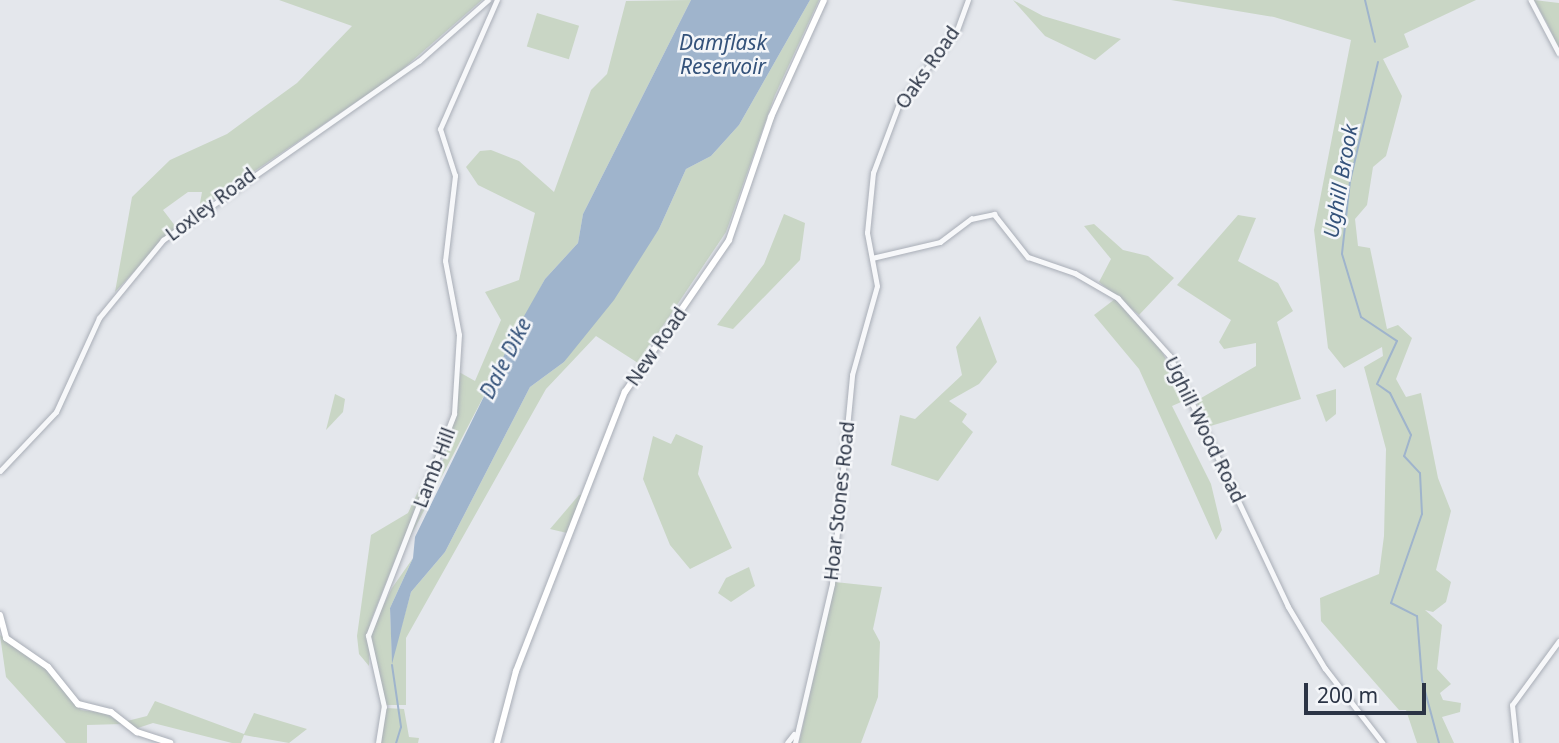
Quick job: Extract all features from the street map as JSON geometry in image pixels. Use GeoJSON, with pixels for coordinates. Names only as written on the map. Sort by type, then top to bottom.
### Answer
{"type":"FeatureCollection","features":[{"type":"Feature","properties":{"kind":"street","name":"Loxley Road"},"geometry":{"type":"LineString","coordinates":[[0,471],[56,412],[99,318],[163,240],[419,61],[488,0]]}},
{"type":"Feature","properties":{"kind":"street","name":"Lamb Hill"},"geometry":{"type":"LineString","coordinates":[[378,743],[384,707],[368,636],[454,414],[459,335],[445,261],[455,176],[441,145],[443,118],[481,49],[497,0]]}},
{"type":"Feature","properties":{"kind":"street","name":"New Road"},"geometry":{"type":"LineString","coordinates":[[497,743],[516,671],[625,392],[729,240],[775,105],[824,0]]}},
{"type":"Feature","properties":{"kind":"street","name":"Oaks Road"},"geometry":{"type":"LineString","coordinates":[[872,258],[867,221],[877,159],[903,98],[957,30],[968,0]]}},
{"type":"Feature","properties":{"kind":"street"},"geometry":{"type":"LineString","coordinates":[[1531,0],[1559,53]]}},
{"type":"Feature","properties":{"kind":"street","name":"Ughill Wood Road"},"geometry":{"type":"LineString","coordinates":[[872,258],[940,242],[971,219],[993,214],[1028,257],[1075,272],[1118,298],[1170,356],[1288,606],[1325,668],[1383,743]]}},
{"type":"Feature","properties":{"kind":"street","name":"Hoar Stones Road"},"geometry":{"type":"LineString","coordinates":[[795,743],[794,734],[829,602],[851,384],[877,286],[872,258]]}},
{"type":"Feature","properties":{"kind":"street"},"geometry":{"type":"LineString","coordinates":[[0,615],[6,638],[48,667],[78,704],[111,712],[131,729],[158,741],[170,743]]}},
{"type":"Feature","properties":{"kind":"street"},"geometry":{"type":"LineString","coordinates":[[1516,743],[1512,705],[1559,641]]}},
{"type":"Feature","properties":{"kind":"street"},"geometry":{"type":"LineString","coordinates":[[786,743],[794,734]]}},
{"type":"Feature","properties":{"kind":"green space"},"geometry":{"type":"Polygon","coordinates":[[[279,0],[482,0],[396,75],[199,209],[202,192],[188,192],[163,210],[176,227],[115,292],[132,197],[170,160],[227,134],[297,83],[352,26],[279,0]]]}},
{"type":"Feature","properties":{"kind":"green space"},"geometry":{"type":"Polygon","coordinates":[[[691,0],[583,214],[578,243],[545,279],[406,545],[449,446],[459,372],[475,381],[501,320],[485,292],[519,280],[535,213],[478,185],[466,167],[480,151],[491,150],[519,161],[554,192],[591,90],[607,74],[626,1],[691,0]]]}},
{"type":"Feature","properties":{"kind":"green space"},"geometry":{"type":"Polygon","coordinates":[[[810,0],[819,0],[775,95],[726,232],[638,363],[596,336],[546,389],[406,638],[406,705],[385,705],[369,634],[392,588],[413,558],[390,608],[392,660],[411,592],[445,552],[530,387],[564,362],[659,229],[686,169],[711,156],[739,125],[810,0]]]}},
{"type":"Feature","properties":{"kind":"green space"},"geometry":{"type":"Polygon","coordinates":[[[1013,0],[1043,16],[1121,39],[1095,60],[1045,36],[1013,0]]]}},
{"type":"Feature","properties":{"kind":"green space"},"geometry":{"type":"Polygon","coordinates":[[[1171,0],[1476,0],[1404,34],[1409,47],[1383,59],[1402,96],[1386,156],[1373,167],[1367,205],[1355,219],[1358,246],[1370,248],[1387,329],[1398,325],[1412,338],[1396,379],[1406,397],[1421,393],[1438,478],[1451,511],[1436,570],[1451,582],[1446,602],[1433,612],[1425,610],[1442,625],[1437,669],[1451,684],[1440,693],[1443,700],[1461,703],[1460,712],[1442,717],[1454,743],[1417,743],[1406,710],[1399,710],[1321,621],[1320,598],[1379,574],[1384,536],[1386,449],[1364,367],[1383,356],[1382,347],[1344,368],[1328,348],[1314,230],[1351,40],[1274,17],[1171,0]]]}},
{"type":"Feature","properties":{"kind":"green space"},"geometry":{"type":"Polygon","coordinates":[[[1534,0],[1559,3],[1559,49],[1548,25],[1534,0]]]}},
{"type":"Feature","properties":{"kind":"green space"},"geometry":{"type":"Polygon","coordinates":[[[537,13],[579,26],[569,59],[527,46],[537,13]]]}},
{"type":"Feature","properties":{"kind":"green space"},"geometry":{"type":"Polygon","coordinates":[[[784,214],[805,223],[800,260],[733,329],[717,325],[764,264],[784,214]]]}},
{"type":"Feature","properties":{"kind":"green space"},"geometry":{"type":"Polygon","coordinates":[[[1238,215],[1256,218],[1238,261],[1278,283],[1293,311],[1277,322],[1301,399],[1207,427],[1196,401],[1256,366],[1256,343],[1224,349],[1219,342],[1231,320],[1177,285],[1238,215]]]}},
{"type":"Feature","properties":{"kind":"green space"},"geometry":{"type":"Polygon","coordinates":[[[1094,224],[1123,250],[1148,256],[1174,278],[1139,315],[1099,282],[1111,259],[1084,226],[1094,224]]]}},
{"type":"Feature","properties":{"kind":"green space"},"geometry":{"type":"Polygon","coordinates":[[[1115,299],[1161,350],[1188,399],[1172,406],[1211,484],[1222,530],[1216,540],[1139,369],[1094,315],[1115,299]]]}},
{"type":"Feature","properties":{"kind":"green space"},"geometry":{"type":"Polygon","coordinates":[[[980,316],[997,362],[979,384],[949,401],[967,414],[962,422],[973,432],[938,481],[891,465],[900,415],[915,419],[962,375],[956,347],[980,316]]]}},
{"type":"Feature","properties":{"kind":"green space"},"geometry":{"type":"Polygon","coordinates":[[[1336,389],[1336,414],[1326,422],[1316,395],[1336,389]]]}},
{"type":"Feature","properties":{"kind":"green space"},"geometry":{"type":"Polygon","coordinates":[[[335,394],[345,399],[343,412],[326,430],[335,394]]]}},
{"type":"Feature","properties":{"kind":"green space"},"geometry":{"type":"Polygon","coordinates":[[[445,434],[370,623],[369,666],[359,654],[357,636],[371,535],[408,513],[445,434]]]}},
{"type":"Feature","properties":{"kind":"green space"},"geometry":{"type":"Polygon","coordinates":[[[676,434],[703,446],[698,474],[732,548],[690,569],[670,545],[643,479],[653,436],[671,444],[676,434]]]}},
{"type":"Feature","properties":{"kind":"green space"},"geometry":{"type":"Polygon","coordinates":[[[582,494],[567,533],[550,529],[579,495],[582,494]]]}},
{"type":"Feature","properties":{"kind":"green space"},"geometry":{"type":"Polygon","coordinates":[[[749,567],[755,586],[731,602],[718,593],[726,578],[749,567]]]}},
{"type":"Feature","properties":{"kind":"green space"},"geometry":{"type":"Polygon","coordinates":[[[835,582],[882,587],[873,629],[880,642],[878,697],[861,743],[799,743],[835,582]]]}},
{"type":"Feature","properties":{"kind":"green space"},"geometry":{"type":"Polygon","coordinates":[[[0,635],[46,669],[81,710],[105,713],[122,724],[87,725],[87,743],[66,743],[6,677],[0,635]]]}},
{"type":"Feature","properties":{"kind":"green space"},"geometry":{"type":"Polygon","coordinates":[[[155,701],[244,734],[254,713],[307,729],[289,743],[244,735],[241,743],[232,743],[153,723],[135,729],[127,721],[147,716],[155,701]]]}},
{"type":"Feature","properties":{"kind":"green space"},"geometry":{"type":"Polygon","coordinates":[[[386,708],[404,709],[409,737],[419,738],[418,743],[381,743],[386,708]]]}},
{"type":"Feature","properties":{"kind":"water","name":"Damflask Reservoir"},"geometry":{"type":"Polygon","coordinates":[[[691,0],[810,0],[739,125],[711,156],[686,169],[659,229],[614,300],[564,362],[530,387],[445,552],[411,592],[392,664],[390,608],[413,558],[415,537],[519,325],[545,279],[578,243],[583,214],[691,0]]]}},
{"type":"Feature","properties":{"kind":"waterway","name":"Ughill Brook"},"geometry":{"type":"LineString","coordinates":[[1365,0],[1375,42]]}},
{"type":"Feature","properties":{"kind":"waterway","name":"Ughill Brook"},"geometry":{"type":"LineString","coordinates":[[1378,62],[1350,181],[1342,254],[1361,317],[1397,341],[1377,384],[1390,393],[1411,435],[1404,456],[1420,473],[1422,514],[1391,603],[1417,616],[1422,680],[1439,743]]}},
{"type":"Feature","properties":{"kind":"waterway","name":"Dale Dike"},"geometry":{"type":"LineString","coordinates":[[392,665],[401,727],[396,743]]}}]}
